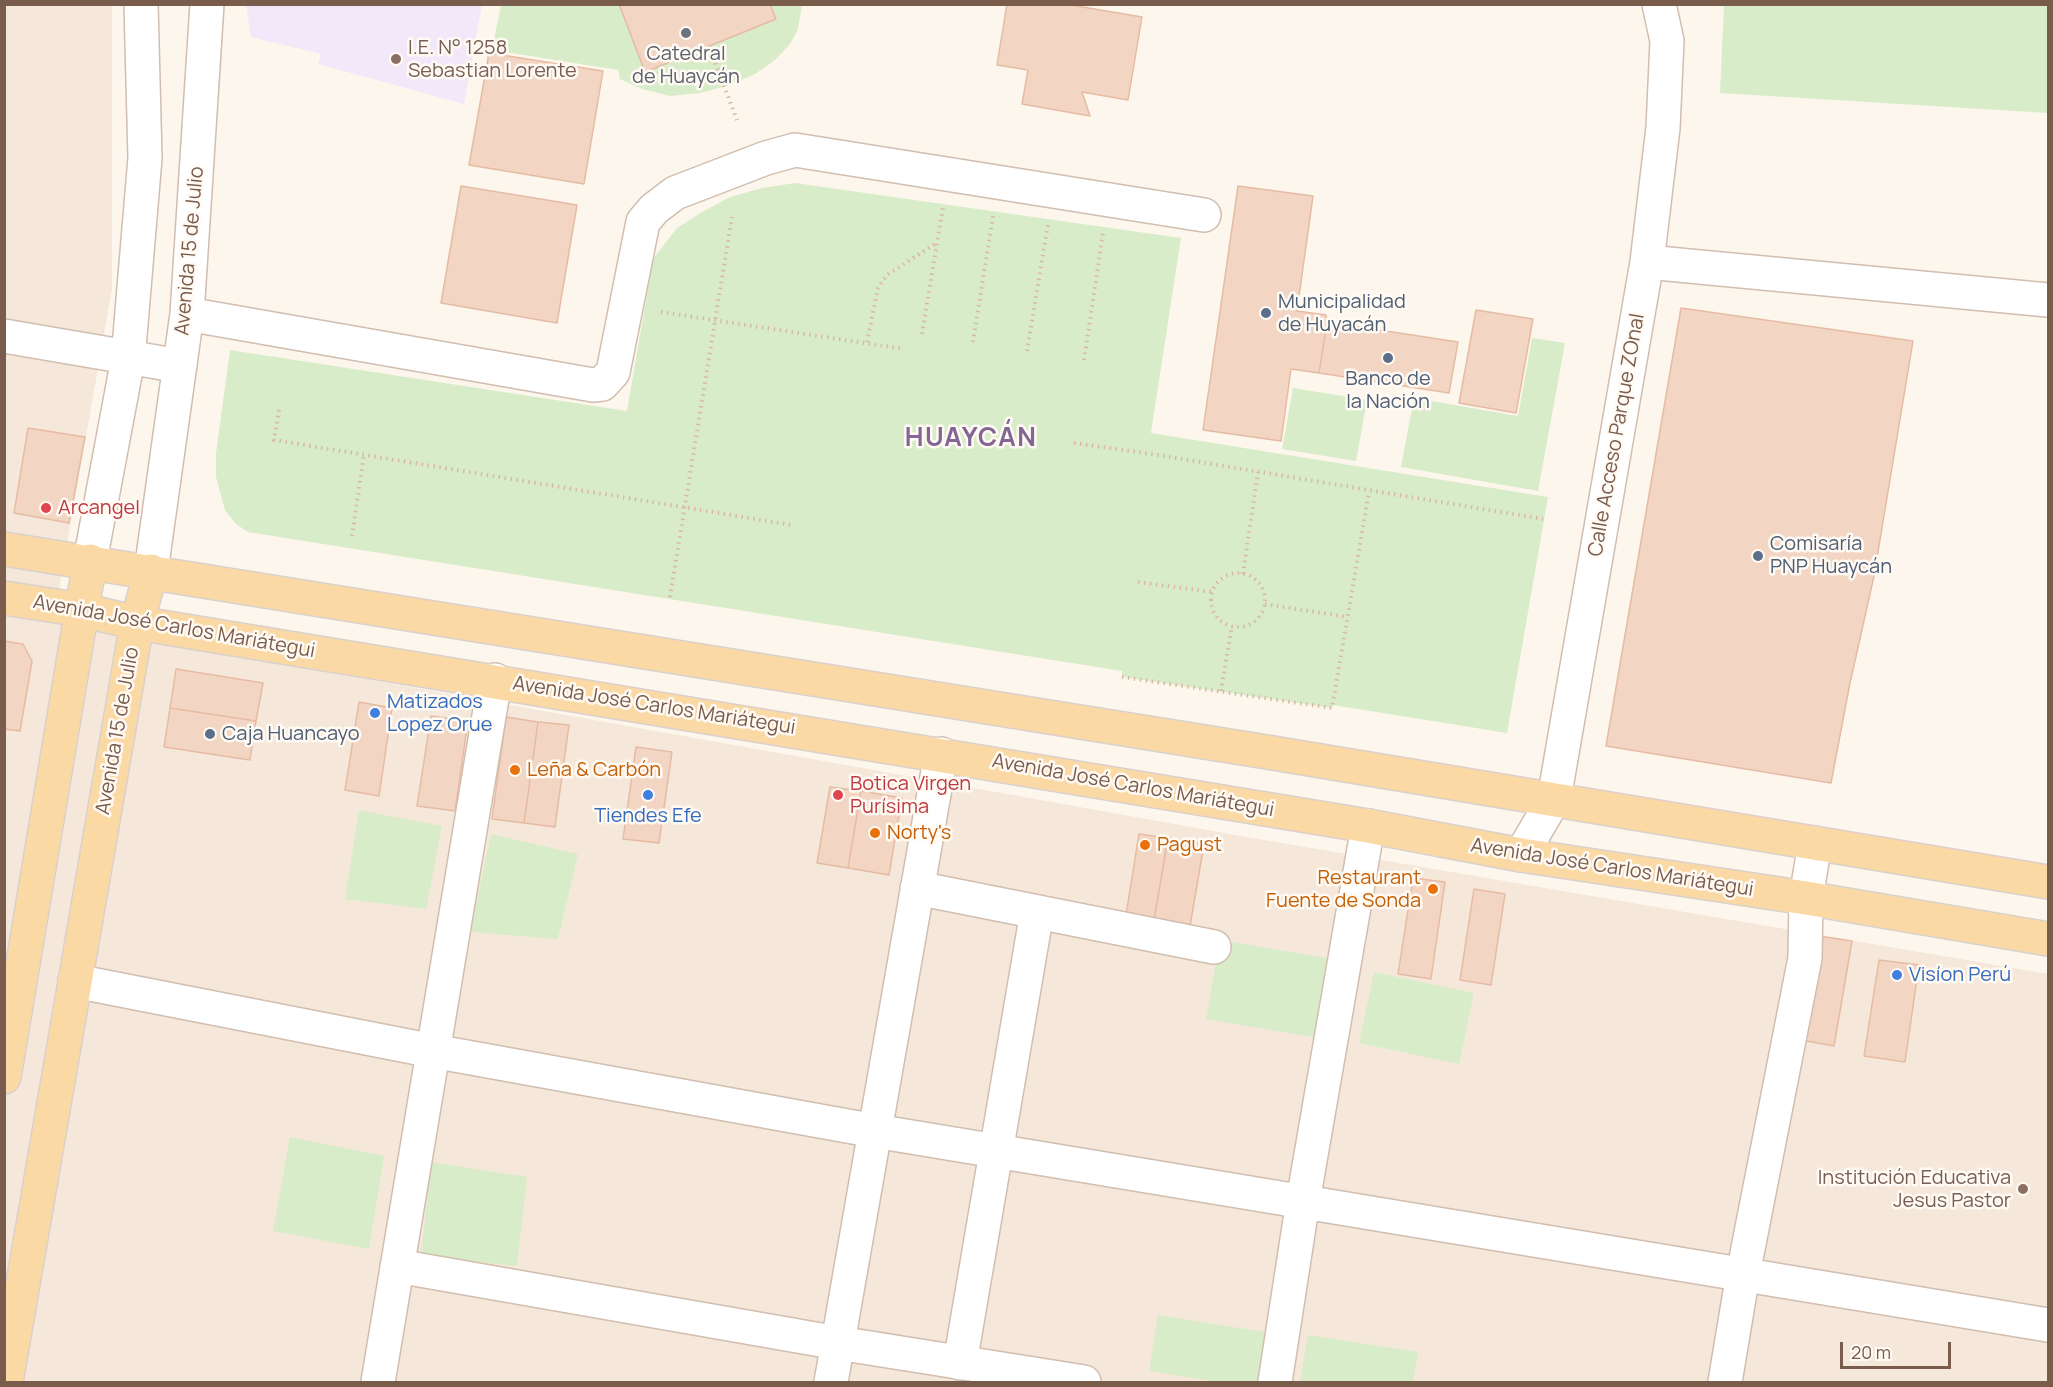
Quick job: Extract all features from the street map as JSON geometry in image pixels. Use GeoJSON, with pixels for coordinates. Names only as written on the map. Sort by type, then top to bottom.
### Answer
{"type":"FeatureCollection","features":[{"type":"Feature","properties":{"kind":"main road"},"geometry":{"type":"LineString","coordinates":[[4,549],[90,561],[1554,799],[2049,882]]}},
{"type":"Feature","properties":{"kind":"main road"},"geometry":{"type":"LineString","coordinates":[[4,1077],[8,1041],[90,561]]}},
{"type":"Feature","properties":{"kind":"main road","name":"Avenida 15 de Julio"},"geometry":{"type":"LineString","coordinates":[[6,1383],[137,623],[151,571]]}},
{"type":"Feature","properties":{"kind":"main road","name":"Avenida José Carlos Mariátegui"},"geometry":{"type":"LineString","coordinates":[[4,598],[82,610],[137,623],[495,680],[1368,826],[1521,855],[1806,898],[2049,939]]}},
{"type":"Feature","properties":{"kind":"street"},"geometry":{"type":"LineString","coordinates":[[90,561],[128,359],[145,158],[141,4]]}},
{"type":"Feature","properties":{"kind":"street","name":"Avenida 15 de Julio"},"geometry":{"type":"LineString","coordinates":[[151,571],[187,314],[207,4]]}},
{"type":"Feature","properties":{"kind":"street","name":"Calle Acceso Parque ZOnal"},"geometry":{"type":"LineString","coordinates":[[1521,855],[1554,799],[1647,262],[1663,128],[1667,52],[1667,40],[1659,4]]}},
{"type":"Feature","properties":{"kind":"street"},"geometry":{"type":"LineString","coordinates":[[187,314],[594,385],[602,384],[613,372],[643,222],[654,209],[675,193],[766,158],[795,150],[1204,215]]}},
{"type":"Feature","properties":{"kind":"street"},"geometry":{"type":"LineString","coordinates":[[1647,262],[2049,300]]}},
{"type":"Feature","properties":{"kind":"street"},"geometry":{"type":"LineString","coordinates":[[4,336],[128,359],[180,366]]}},
{"type":"Feature","properties":{"kind":"street"},"geometry":{"type":"LineString","coordinates":[[378,1383],[495,680]]}},
{"type":"Feature","properties":{"kind":"street"},"geometry":{"type":"LineString","coordinates":[[831,1383],[941,754]]}},
{"type":"Feature","properties":{"kind":"street"},"geometry":{"type":"LineString","coordinates":[[1275,1383],[1303,1201],[1368,826]]}},
{"type":"Feature","properties":{"kind":"street"},"geometry":{"type":"LineString","coordinates":[[1725,1383],[1743,1274],[1805,958],[1806,898],[1815,843]]}},
{"type":"Feature","properties":{"kind":"street"},"geometry":{"type":"LineString","coordinates":[[917,888],[1214,947]]}},
{"type":"Feature","properties":{"kind":"street"},"geometry":{"type":"LineString","coordinates":[[960,1363],[1037,912]]}},
{"type":"Feature","properties":{"kind":"street"},"geometry":{"type":"LineString","coordinates":[[75,981],[433,1051],[875,1131],[2049,1325]]}},
{"type":"Feature","properties":{"kind":"street"},"geometry":{"type":"LineString","coordinates":[[397,1266],[838,1343],[1084,1383]]}},
{"type":"Feature","properties":{"kind":"path"},"geometry":{"type":"LineString","coordinates":[[709,46],[737,120]]}},
{"type":"Feature","properties":{"kind":"path"},"geometry":{"type":"LineString","coordinates":[[922,334],[943,207]]}},
{"type":"Feature","properties":{"kind":"path"},"geometry":{"type":"LineString","coordinates":[[973,342],[994,213]]}},
{"type":"Feature","properties":{"kind":"path"},"geometry":{"type":"LineString","coordinates":[[669,597],[732,217]]}},
{"type":"Feature","properties":{"kind":"path"},"geometry":{"type":"LineString","coordinates":[[1028,351],[1048,223]]}},
{"type":"Feature","properties":{"kind":"path"},"geometry":{"type":"LineString","coordinates":[[1084,360],[1103,233]]}},
{"type":"Feature","properties":{"kind":"path"},"geometry":{"type":"LineString","coordinates":[[867,343],[879,288],[887,275],[938,242]]}},
{"type":"Feature","properties":{"kind":"path"},"geometry":{"type":"LineString","coordinates":[[657,311],[904,349]]}},
{"type":"Feature","properties":{"kind":"path"},"geometry":{"type":"LineString","coordinates":[[279,410],[274,440],[792,525]]}},
{"type":"Feature","properties":{"kind":"path"},"geometry":{"type":"LineString","coordinates":[[1074,443],[1543,519]]}},
{"type":"Feature","properties":{"kind":"path"},"geometry":{"type":"LineString","coordinates":[[352,536],[364,454]]}},
{"type":"Feature","properties":{"kind":"path"},"geometry":{"type":"LineString","coordinates":[[1244,574],[1258,472]]}},
{"type":"Feature","properties":{"kind":"path"},"geometry":{"type":"LineString","coordinates":[[1122,677],[1332,708],[1369,492]]}},
{"type":"Feature","properties":{"kind":"path"},"geometry":{"type":"LineString","coordinates":[[1231,574],[1244,574],[1256,579],[1262,587],[1265,604],[1257,619],[1249,624],[1232,626],[1224,623],[1213,609],[1213,592],[1223,578],[1231,574]]}},
{"type":"Feature","properties":{"kind":"path"},"geometry":{"type":"LineString","coordinates":[[1138,582],[1213,592]]}},
{"type":"Feature","properties":{"kind":"path"},"geometry":{"type":"LineString","coordinates":[[1265,604],[1347,617]]}},
{"type":"Feature","properties":{"kind":"path"},"geometry":{"type":"LineString","coordinates":[[1221,691],[1232,626]]}},
{"type":"Feature","properties":{"kind":"shaded area"},"geometry":{"type":"Polygon","coordinates":[[[5,5],[112,5],[112,289],[53,623],[1247,837],[2048,974],[2048,1382],[5,1382],[5,5]]]}},
{"type":"Feature","properties":{"kind":"shaded area","name":"I.E. N° 1258 Sebastian Lorente"},"geometry":{"type":"Polygon","coordinates":[[[246,5],[482,5],[464,104],[318,64],[321,54],[251,37],[246,5]]]}},
{"type":"Feature","properties":{"kind":"green space"},"geometry":{"type":"Polygon","coordinates":[[[501,5],[802,5],[798,29],[790,44],[775,60],[755,74],[727,86],[700,93],[670,96],[642,89],[620,79],[618,70],[492,50],[501,5]]]}},
{"type":"Feature","properties":{"kind":"green space"},"geometry":{"type":"Polygon","coordinates":[[[1724,5],[2048,5],[2048,113],[1720,93],[1724,5]]]}},
{"type":"Feature","properties":{"kind":"green space"},"geometry":{"type":"Polygon","coordinates":[[[795,183],[1181,238],[1151,433],[1548,497],[1507,733],[1333,705],[1332,708],[1122,677],[1122,671],[248,532],[236,524],[225,510],[216,477],[216,453],[230,350],[627,411],[653,259],[677,228],[730,197],[762,188],[795,183]]]}},
{"type":"Feature","properties":{"kind":"green space"},"geometry":{"type":"Polygon","coordinates":[[[1532,338],[1565,343],[1538,491],[1401,467],[1414,398],[1518,416],[1532,338]]]}},
{"type":"Feature","properties":{"kind":"green space"},"geometry":{"type":"Polygon","coordinates":[[[1293,388],[1367,400],[1356,461],[1282,449],[1293,388]]]}},
{"type":"Feature","properties":{"kind":"green space"},"geometry":{"type":"Polygon","coordinates":[[[359,810],[442,826],[426,909],[345,899],[359,810]]]}},
{"type":"Feature","properties":{"kind":"green space"},"geometry":{"type":"Polygon","coordinates":[[[491,834],[578,854],[558,939],[470,932],[491,834]]]}},
{"type":"Feature","properties":{"kind":"green space"},"geometry":{"type":"Polygon","coordinates":[[[1220,940],[1332,959],[1318,1038],[1206,1019],[1220,940]]]}},
{"type":"Feature","properties":{"kind":"green space"},"geometry":{"type":"Polygon","coordinates":[[[1374,972],[1474,993],[1459,1064],[1359,1043],[1374,972]]]}},
{"type":"Feature","properties":{"kind":"green space"},"geometry":{"type":"Polygon","coordinates":[[[290,1137],[384,1156],[369,1249],[273,1231],[290,1137]]]}},
{"type":"Feature","properties":{"kind":"green space"},"geometry":{"type":"Polygon","coordinates":[[[431,1162],[527,1177],[517,1266],[421,1256],[431,1162]]]}},
{"type":"Feature","properties":{"kind":"green space"},"geometry":{"type":"Polygon","coordinates":[[[1158,1315],[1277,1334],[1270,1382],[1218,1382],[1149,1371],[1158,1315]]]}},
{"type":"Feature","properties":{"kind":"green space"},"geometry":{"type":"Polygon","coordinates":[[[1308,1335],[1418,1352],[1413,1382],[1300,1382],[1308,1335]]]}},
{"type":"Feature","properties":{"kind":"building","name":"Catedral de Huaycán"},"geometry":{"type":"Polygon","coordinates":[[[619,4],[770,4],[776,19],[645,72],[619,4]]]}},
{"type":"Feature","properties":{"kind":"building"},"geometry":{"type":"Polygon","coordinates":[[[1007,4],[1065,4],[1142,17],[1128,100],[1082,92],[1090,116],[1022,104],[1028,70],[997,65],[1007,4]]]}},
{"type":"Feature","properties":{"kind":"building"},"geometry":{"type":"Polygon","coordinates":[[[489,53],[603,71],[584,184],[469,165],[489,53]]]}},
{"type":"Feature","properties":{"kind":"building"},"geometry":{"type":"Polygon","coordinates":[[[461,186],[577,205],[557,323],[441,303],[461,186]]]}},
{"type":"Feature","properties":{"kind":"building","name":"Municipalidad de Huyacán"},"geometry":{"type":"Polygon","coordinates":[[[1238,186],[1313,196],[1297,311],[1326,315],[1327,322],[1319,373],[1291,369],[1281,441],[1203,430],[1238,186]]]}},
{"type":"Feature","properties":{"kind":"building","name":"Comisaría PNP Huaycán"},"geometry":{"type":"Polygon","coordinates":[[[1681,308],[1913,341],[1874,576],[1831,783],[1606,746],[1681,308]]]}},
{"type":"Feature","properties":{"kind":"building"},"geometry":{"type":"Polygon","coordinates":[[[1476,310],[1533,319],[1516,413],[1459,403],[1476,310]]]}},
{"type":"Feature","properties":{"kind":"building","name":"Banco de la Nación"},"geometry":{"type":"Polygon","coordinates":[[[1327,322],[1458,342],[1449,393],[1319,373],[1327,322]]]}},
{"type":"Feature","properties":{"kind":"building"},"geometry":{"type":"Polygon","coordinates":[[[28,428],[85,437],[69,523],[14,513],[28,428]]]}},
{"type":"Feature","properties":{"kind":"building"},"geometry":{"type":"Polygon","coordinates":[[[4,641],[23,644],[32,661],[20,731],[4,729],[4,641]]]}},
{"type":"Feature","properties":{"kind":"building"},"geometry":{"type":"Polygon","coordinates":[[[176,669],[263,683],[256,721],[170,708],[176,669]]]}},
{"type":"Feature","properties":{"kind":"building"},"geometry":{"type":"Polygon","coordinates":[[[359,702],[392,708],[379,796],[345,790],[359,702]]]}},
{"type":"Feature","properties":{"kind":"building","name":"Caja Huancayo"},"geometry":{"type":"Polygon","coordinates":[[[170,708],[256,721],[250,760],[164,747],[170,708]]]}},
{"type":"Feature","properties":{"kind":"building"},"geometry":{"type":"Polygon","coordinates":[[[431,716],[468,721],[455,811],[417,806],[431,716]]]}},
{"type":"Feature","properties":{"kind":"building","name":"Leña & Carbón"},"geometry":{"type":"Polygon","coordinates":[[[506,717],[538,722],[524,823],[492,819],[506,717]]]}},
{"type":"Feature","properties":{"kind":"building"},"geometry":{"type":"Polygon","coordinates":[[[538,722],[569,725],[555,827],[524,823],[538,722]]]}},
{"type":"Feature","properties":{"kind":"building","name":"Tiendes Efe"},"geometry":{"type":"Polygon","coordinates":[[[636,747],[672,752],[659,843],[623,839],[636,747]]]}},
{"type":"Feature","properties":{"kind":"building"},"geometry":{"type":"Polygon","coordinates":[[[830,787],[861,791],[848,868],[817,863],[830,787]]]}},
{"type":"Feature","properties":{"kind":"building","name":"Norty's"},"geometry":{"type":"Polygon","coordinates":[[[861,791],[902,798],[889,875],[848,868],[861,791]]]}},
{"type":"Feature","properties":{"kind":"building"},"geometry":{"type":"Polygon","coordinates":[[[1139,834],[1168,838],[1152,932],[1124,927],[1139,834]]]}},
{"type":"Feature","properties":{"kind":"building"},"geometry":{"type":"Polygon","coordinates":[[[1168,838],[1204,844],[1188,938],[1152,932],[1168,838]]]}},
{"type":"Feature","properties":{"kind":"building"},"geometry":{"type":"Polygon","coordinates":[[[1413,878],[1445,882],[1431,979],[1398,974],[1413,878]]]}},
{"type":"Feature","properties":{"kind":"building"},"geometry":{"type":"Polygon","coordinates":[[[1474,889],[1505,894],[1491,985],[1460,980],[1474,889]]]}},
{"type":"Feature","properties":{"kind":"building"},"geometry":{"type":"Polygon","coordinates":[[[1819,936],[1852,941],[1834,1046],[1801,1040],[1819,936]]]}},
{"type":"Feature","properties":{"kind":"building"},"geometry":{"type":"Polygon","coordinates":[[[1879,960],[1919,965],[1905,1062],[1864,1056],[1879,960]]]}},
{"type":"Feature","properties":{"kind":"place","name":"Catedral de Huaycán"},"geometry":{"type":"Point","coordinates":[686,33]}},
{"type":"Feature","properties":{"kind":"place","name":"I.E. N° 1258 Sebastian Lorente"},"geometry":{"type":"Point","coordinates":[396,59]}},
{"type":"Feature","properties":{"kind":"place","name":"Municipalidad de Huyacán"},"geometry":{"type":"Point","coordinates":[1266,313]}},
{"type":"Feature","properties":{"kind":"place","name":"Banco de la Nación"},"geometry":{"type":"Point","coordinates":[1388,358]}},
{"type":"Feature","properties":{"kind":"place","name":"Arcangel"},"geometry":{"type":"Point","coordinates":[46,508]}},
{"type":"Feature","properties":{"kind":"place","name":"Comisaría PNP Huaycán"},"geometry":{"type":"Point","coordinates":[1758,556]}},
{"type":"Feature","properties":{"kind":"place","name":"Matizados Lopez Orue"},"geometry":{"type":"Point","coordinates":[375,713]}},
{"type":"Feature","properties":{"kind":"place","name":"Caja Huancayo"},"geometry":{"type":"Point","coordinates":[210,734]}},
{"type":"Feature","properties":{"kind":"place","name":"Leña & Carbón"},"geometry":{"type":"Point","coordinates":[515,770]}},
{"type":"Feature","properties":{"kind":"place","name":"Tiendes Efe"},"geometry":{"type":"Point","coordinates":[648,795]}},
{"type":"Feature","properties":{"kind":"place","name":"Botica Virgen Purísima"},"geometry":{"type":"Point","coordinates":[838,795]}},
{"type":"Feature","properties":{"kind":"place","name":"Norty's"},"geometry":{"type":"Point","coordinates":[875,833]}},
{"type":"Feature","properties":{"kind":"place","name":"Pagust"},"geometry":{"type":"Point","coordinates":[1145,845]}},
{"type":"Feature","properties":{"kind":"place","name":"Restaurant Fuente de Sonda"},"geometry":{"type":"Point","coordinates":[1433,889]}},
{"type":"Feature","properties":{"kind":"place","name":"Visíon Perú"},"geometry":{"type":"Point","coordinates":[1897,975]}},
{"type":"Feature","properties":{"kind":"place","name":"Institución Educativa Jesus Pastor"},"geometry":{"type":"Point","coordinates":[2023,1189]}},
{"type":"Feature","properties":{"kind":"district","name":"HUAYCÁN"},"geometry":{"type":"Point","coordinates":[971,439]}}]}
